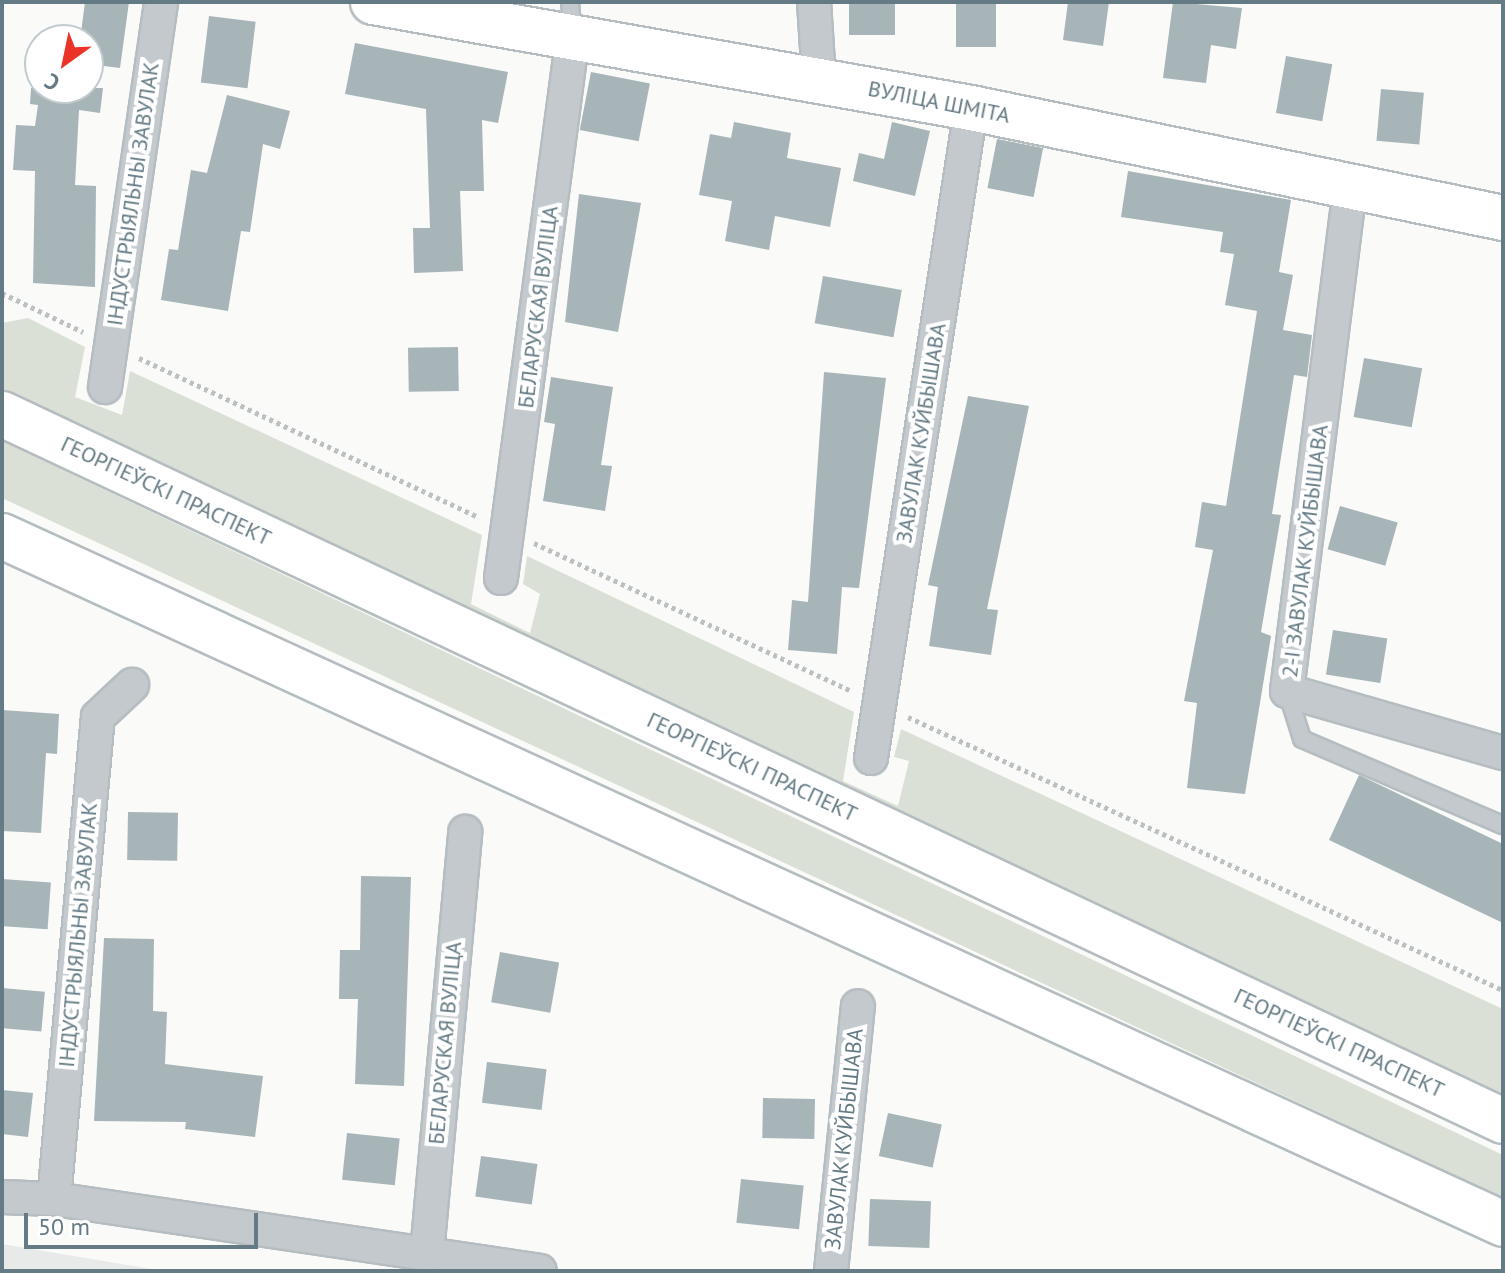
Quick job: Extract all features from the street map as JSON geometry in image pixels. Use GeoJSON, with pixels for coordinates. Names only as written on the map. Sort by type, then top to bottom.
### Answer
{"type":"FeatureCollection","features":[{"type":"Feature","properties":{"kind":"main road","name":"ВУЛІЦА ШМІТА"},"geometry":{"type":"LineString","coordinates":[[373,2],[571,19],[819,80],[971,108],[1503,218]]}},
{"type":"Feature","properties":{"kind":"main road","name":"ГЕОРГІЕЎСКІ ПРАСПЕКТ"},"geometry":{"type":"LineString","coordinates":[[2,414],[1503,1121]]}},
{"type":"Feature","properties":{"kind":"main road"},"geometry":{"type":"LineString","coordinates":[[2,536],[1503,1224]]}},
{"type":"Feature","properties":{"kind":"street","name":"ІНДУСТРЫЯЛЬНЫ ЗАВУЛАК"},"geometry":{"type":"LineString","coordinates":[[105,387],[161,2]]}},
{"type":"Feature","properties":{"kind":"street"},"geometry":{"type":"LineString","coordinates":[[814,2],[819,80]]}},
{"type":"Feature","properties":{"kind":"street","name":"БЕЛАРУСКАЯ ВУЛІЦА"},"geometry":{"type":"LineString","coordinates":[[501,578],[571,19]]}},
{"type":"Feature","properties":{"kind":"street","name":"ЗАВУЛАК КУЙБЫШАВА"},"geometry":{"type":"LineString","coordinates":[[871,758],[971,108]]}},
{"type":"Feature","properties":{"kind":"street","name":"2-І ЗАВУЛАК КУЙБЫШАВА"},"geometry":{"type":"LineString","coordinates":[[1350,188],[1287,691],[1503,753]]}},
{"type":"Feature","properties":{"kind":"street","name":"ІНДУСТРЫЯЛЬНЫ ЗАВУЛАК"},"geometry":{"type":"LineString","coordinates":[[54,1199],[98,717],[132,685]]}},
{"type":"Feature","properties":{"kind":"street","name":"БЕЛАРУСКАЯ ВУЛІЦА"},"geometry":{"type":"LineString","coordinates":[[427,1253],[465,832]]}},
{"type":"Feature","properties":{"kind":"street","name":"ЗАВУЛАК КУЙБЫШАВА"},"geometry":{"type":"LineString","coordinates":[[831,1271],[858,1006]]}},
{"type":"Feature","properties":{"kind":"street"},"geometry":{"type":"LineString","coordinates":[[2,1197],[54,1199],[540,1271]]}},
{"type":"Feature","properties":{"kind":"lane"},"geometry":{"type":"LineString","coordinates":[[1287,691],[1302,739],[1503,825]]}},
{"type":"Feature","properties":{"kind":"path"},"geometry":{"type":"LineString","coordinates":[[2,293],[880,704],[1503,990]]}},
{"type":"Feature","properties":{"kind":"shaded area"},"geometry":{"type":"Polygon","coordinates":[[[28,318],[85,347],[75,397],[122,415],[130,371],[482,535],[471,604],[530,633],[540,594],[523,584],[527,556],[854,712],[843,781],[898,806],[909,761],[894,757],[901,729],[1503,1009],[1503,1101],[2,393],[2,323],[28,318]]]}},
{"type":"Feature","properties":{"kind":"shaded area"},"geometry":{"type":"Polygon","coordinates":[[[2,441],[1503,1155],[1503,1198],[2,498],[2,441]]]}},
{"type":"Feature","properties":{"kind":"shaded area"},"geometry":{"type":"Polygon","coordinates":[[[2,1244],[163,1271],[2,1271],[2,1244]]]}},
{"type":"Feature","properties":{"kind":"building"},"geometry":{"type":"Polygon","coordinates":[[[85,2],[129,2],[120,68],[104,66],[104,24],[82,24],[85,2]]]}},
{"type":"Feature","properties":{"kind":"building"},"geometry":{"type":"Polygon","coordinates":[[[849,2],[895,2],[895,35],[849,35],[849,2]]]}},
{"type":"Feature","properties":{"kind":"building"},"geometry":{"type":"Polygon","coordinates":[[[956,2],[996,2],[996,47],[956,47],[956,2]]]}},
{"type":"Feature","properties":{"kind":"building"},"geometry":{"type":"Polygon","coordinates":[[[1068,2],[1109,2],[1103,46],[1063,40],[1068,2]]]}},
{"type":"Feature","properties":{"kind":"building"},"geometry":{"type":"Polygon","coordinates":[[[1173,2],[1242,8],[1236,49],[1211,45],[1206,83],[1163,78],[1173,2]]]}},
{"type":"Feature","properties":{"kind":"building"},"geometry":{"type":"Polygon","coordinates":[[[209,16],[256,22],[247,88],[201,83],[209,16]]]}},
{"type":"Feature","properties":{"kind":"building"},"geometry":{"type":"Polygon","coordinates":[[[355,43],[508,72],[498,123],[482,120],[484,191],[460,191],[463,271],[414,273],[413,228],[430,228],[426,109],[345,94],[355,43]]]}},
{"type":"Feature","properties":{"kind":"building"},"geometry":{"type":"Polygon","coordinates":[[[1286,56],[1332,64],[1322,121],[1276,113],[1286,56]]]}},
{"type":"Feature","properties":{"kind":"building"},"geometry":{"type":"Polygon","coordinates":[[[591,72],[650,83],[639,141],[580,130],[591,72]]]}},
{"type":"Feature","properties":{"kind":"building"},"geometry":{"type":"Polygon","coordinates":[[[1381,89],[1424,93],[1419,145],[1376,141],[1381,89]]]}},
{"type":"Feature","properties":{"kind":"building"},"geometry":{"type":"Polygon","coordinates":[[[227,95],[290,111],[280,149],[263,144],[250,232],[241,231],[228,311],[161,300],[169,249],[178,250],[191,170],[207,173],[227,95]]]}},
{"type":"Feature","properties":{"kind":"building"},"geometry":{"type":"Polygon","coordinates":[[[30,104],[101,104],[100,113],[79,110],[75,185],[96,186],[95,287],[33,283],[35,171],[13,170],[16,125],[35,126],[38,105],[30,104]]]}},
{"type":"Feature","properties":{"kind":"building"},"geometry":{"type":"Polygon","coordinates":[[[734,122],[791,133],[787,158],[841,168],[830,227],[775,216],[769,250],[725,241],[732,201],[699,195],[710,134],[731,138],[734,122]]]}},
{"type":"Feature","properties":{"kind":"building"},"geometry":{"type":"Polygon","coordinates":[[[892,122],[930,131],[915,196],[853,181],[859,153],[884,159],[892,122]]]}},
{"type":"Feature","properties":{"kind":"building"},"geometry":{"type":"Polygon","coordinates":[[[997,139],[1043,148],[1034,197],[987,188],[997,139]]]}},
{"type":"Feature","properties":{"kind":"building"},"geometry":{"type":"Polygon","coordinates":[[[1128,171],[1291,200],[1279,272],[1293,275],[1283,330],[1312,335],[1307,377],[1294,375],[1272,514],[1281,515],[1261,632],[1271,636],[1245,794],[1187,788],[1197,703],[1184,701],[1213,550],[1195,547],[1202,502],[1226,506],[1257,311],[1225,305],[1234,254],[1220,252],[1223,232],[1121,217],[1128,171]]]}},
{"type":"Feature","properties":{"kind":"building"},"geometry":{"type":"Polygon","coordinates":[[[579,194],[641,203],[618,332],[565,322],[579,194]]]}},
{"type":"Feature","properties":{"kind":"building"},"geometry":{"type":"Polygon","coordinates":[[[823,276],[902,290],[893,337],[815,323],[823,276]]]}},
{"type":"Feature","properties":{"kind":"building"},"geometry":{"type":"Polygon","coordinates":[[[458,347],[459,391],[409,392],[408,348],[458,347]]]}},
{"type":"Feature","properties":{"kind":"building"},"geometry":{"type":"Polygon","coordinates":[[[1364,358],[1422,368],[1412,427],[1354,417],[1364,358]]]}},
{"type":"Feature","properties":{"kind":"building"},"geometry":{"type":"Polygon","coordinates":[[[824,372],[886,378],[859,588],[842,587],[837,654],[788,650],[792,600],[808,602],[824,372]]]}},
{"type":"Feature","properties":{"kind":"building"},"geometry":{"type":"Polygon","coordinates":[[[551,377],[613,387],[601,465],[612,466],[605,511],[543,501],[555,424],[544,422],[551,377]]]}},
{"type":"Feature","properties":{"kind":"building"},"geometry":{"type":"Polygon","coordinates":[[[968,396],[1029,406],[987,609],[998,610],[991,655],[929,646],[938,587],[928,585],[968,396]]]}},
{"type":"Feature","properties":{"kind":"building"},"geometry":{"type":"Polygon","coordinates":[[[1340,506],[1398,523],[1385,566],[1328,549],[1340,506]]]}},
{"type":"Feature","properties":{"kind":"building"},"geometry":{"type":"Polygon","coordinates":[[[1333,630],[1387,639],[1380,683],[1326,674],[1333,630]]]}},
{"type":"Feature","properties":{"kind":"building"},"geometry":{"type":"Polygon","coordinates":[[[2,710],[59,714],[57,754],[46,753],[41,833],[2,831],[2,710]]]}},
{"type":"Feature","properties":{"kind":"building"},"geometry":{"type":"Polygon","coordinates":[[[1359,775],[1503,844],[1503,923],[1329,840],[1359,775]]]}},
{"type":"Feature","properties":{"kind":"building"},"geometry":{"type":"Polygon","coordinates":[[[128,812],[178,813],[177,861],[127,860],[128,812]]]}},
{"type":"Feature","properties":{"kind":"building"},"geometry":{"type":"Polygon","coordinates":[[[361,876],[411,877],[404,1086],[355,1084],[358,999],[339,999],[340,950],[360,950],[361,876]]]}},
{"type":"Feature","properties":{"kind":"building"},"geometry":{"type":"Polygon","coordinates":[[[2,879],[51,882],[48,929],[2,926],[2,879]]]}},
{"type":"Feature","properties":{"kind":"building"},"geometry":{"type":"Polygon","coordinates":[[[104,938],[154,939],[153,1011],[167,1012],[165,1064],[263,1076],[255,1137],[185,1129],[186,1122],[94,1121],[104,938]]]}},
{"type":"Feature","properties":{"kind":"building"},"geometry":{"type":"Polygon","coordinates":[[[500,952],[559,962],[550,1013],[491,1002],[500,952]]]}},
{"type":"Feature","properties":{"kind":"building"},"geometry":{"type":"Polygon","coordinates":[[[2,988],[45,992],[41,1032],[2,1028],[2,988]]]}},
{"type":"Feature","properties":{"kind":"building"},"geometry":{"type":"Polygon","coordinates":[[[487,1062],[547,1069],[542,1110],[482,1103],[487,1062]]]}},
{"type":"Feature","properties":{"kind":"building"},"geometry":{"type":"Polygon","coordinates":[[[2,1090],[33,1093],[28,1137],[2,1134],[2,1090]]]}},
{"type":"Feature","properties":{"kind":"building"},"geometry":{"type":"Polygon","coordinates":[[[763,1098],[815,1099],[814,1139],[762,1138],[763,1098]]]}},
{"type":"Feature","properties":{"kind":"building"},"geometry":{"type":"Polygon","coordinates":[[[888,1113],[942,1124],[933,1167],[879,1156],[888,1113]]]}},
{"type":"Feature","properties":{"kind":"building"},"geometry":{"type":"Polygon","coordinates":[[[347,1133],[400,1139],[395,1185],[342,1180],[347,1133]]]}},
{"type":"Feature","properties":{"kind":"building"},"geometry":{"type":"Polygon","coordinates":[[[481,1156],[537,1164],[532,1205],[475,1197],[481,1156]]]}},
{"type":"Feature","properties":{"kind":"building"},"geometry":{"type":"Polygon","coordinates":[[[741,1179],[804,1186],[799,1229],[736,1223],[741,1179]]]}},
{"type":"Feature","properties":{"kind":"building"},"geometry":{"type":"Polygon","coordinates":[[[870,1199],[931,1201],[929,1248],[868,1246],[870,1199]]]}}]}
